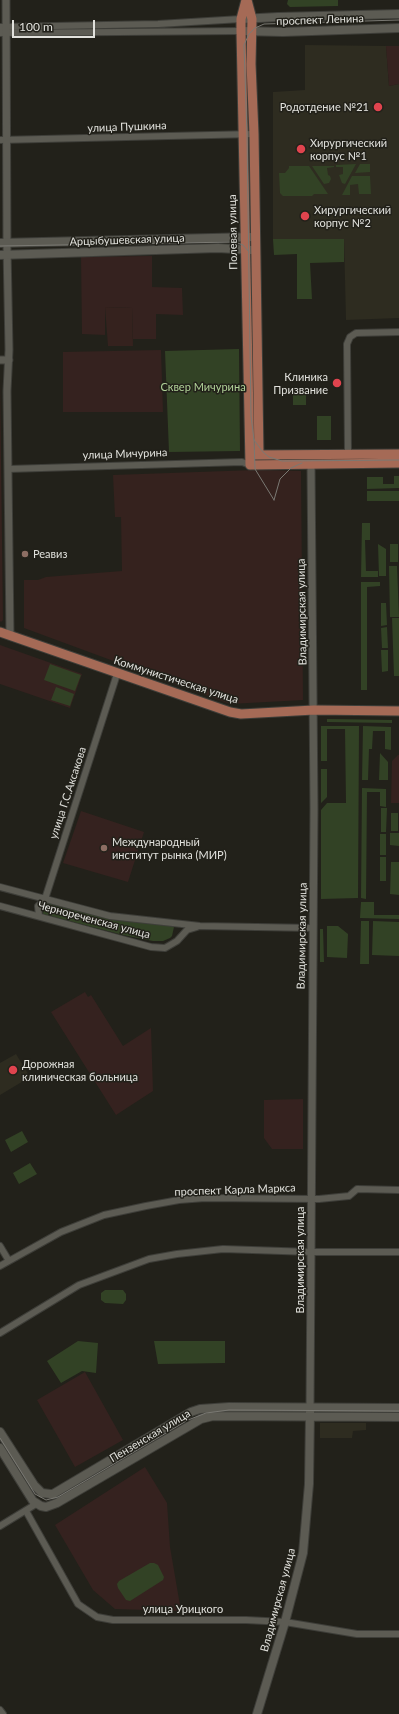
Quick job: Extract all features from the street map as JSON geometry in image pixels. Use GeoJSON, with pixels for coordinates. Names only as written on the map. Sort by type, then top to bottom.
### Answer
{"type":"FeatureCollection","features":[{"type":"Feature","properties":{"kind":"main road","name":"Полевая улица"},"geometry":{"type":"LineString","coordinates":[[246,0],[252,19],[251,64],[254,134],[250,237],[250,459]]}},
{"type":"Feature","properties":{"kind":"main road","name":"Полевая улица"},"geometry":{"type":"LineString","coordinates":[[246,0],[241,20],[241,31],[244,134],[250,237]]}},
{"type":"Feature","properties":{"kind":"main road","name":"проспект Ленина"},"geometry":{"type":"LineString","coordinates":[[241,20],[278,17],[399,14]]}},
{"type":"Feature","properties":{"kind":"main road","name":"проспект Ленина"},"geometry":{"type":"LineString","coordinates":[[241,31],[283,32],[399,28]]}},
{"type":"Feature","properties":{"kind":"main road","name":"Арцыбушевская улица"},"geometry":{"type":"LineString","coordinates":[[3,243],[250,237]]}},
{"type":"Feature","properties":{"kind":"main road","name":"Арцыбушевская улица"},"geometry":{"type":"LineString","coordinates":[[4,254],[218,248],[250,250]]}},
{"type":"Feature","properties":{"kind":"main road","name":"улица Мичурина"},"geometry":{"type":"LineString","coordinates":[[250,459],[399,454]]}},
{"type":"Feature","properties":{"kind":"main road","name":"улица Мичурина"},"geometry":{"type":"LineString","coordinates":[[250,459],[312,465],[399,463]]}},
{"type":"Feature","properties":{"kind":"main road","name":"Коммунистическая улица"},"geometry":{"type":"LineString","coordinates":[[0,632],[117,674],[230,712],[242,714],[314,710],[399,711]]}},
{"type":"Feature","properties":{"kind":"main road","name":"Владимирская улица"},"geometry":{"type":"LineString","coordinates":[[257,1714],[285,1622],[303,1553],[308,1484],[310,1407]]}},
{"type":"Feature","properties":{"kind":"main road","name":"Пензенская улица"},"geometry":{"type":"LineString","coordinates":[[46,1494],[53,1494],[195,1410],[205,1408],[399,1408]]}},
{"type":"Feature","properties":{"kind":"main road","name":"Пензенская улица"},"geometry":{"type":"LineString","coordinates":[[36,1504],[46,1507],[57,1503],[201,1419],[214,1416],[399,1417]]}},
{"type":"Feature","properties":{"kind":"main road"},"geometry":{"type":"LineString","coordinates":[[0,1432],[34,1485],[46,1494],[36,1504],[30,1497],[0,1448]]}},
{"type":"Feature","properties":{"kind":"street"},"geometry":{"type":"LineString","coordinates":[[6,0],[3,30],[3,243],[9,360],[7,391],[10,635]]}},
{"type":"Feature","properties":{"kind":"street"},"geometry":{"type":"LineString","coordinates":[[3,30],[241,20]]}},
{"type":"Feature","properties":{"kind":"street"},"geometry":{"type":"LineString","coordinates":[[3,30],[241,31]]}},
{"type":"Feature","properties":{"kind":"street","name":"улица Пушкина"},"geometry":{"type":"LineString","coordinates":[[4,140],[254,134]]}},
{"type":"Feature","properties":{"kind":"street"},"geometry":{"type":"LineString","coordinates":[[348,455],[347,344],[350,337],[356,333],[399,332]]}},
{"type":"Feature","properties":{"kind":"street"},"geometry":{"type":"LineString","coordinates":[[0,360],[9,360]]}},
{"type":"Feature","properties":{"kind":"street","name":"улица Мичурина"},"geometry":{"type":"LineString","coordinates":[[8,469],[250,459]]}},
{"type":"Feature","properties":{"kind":"street","name":"Владимирская улица"},"geometry":{"type":"LineString","coordinates":[[310,1407],[314,928],[312,465]]}},
{"type":"Feature","properties":{"kind":"street","name":"улица Г.С.Аксакова"},"geometry":{"type":"LineString","coordinates":[[39,916],[38,906],[45,899],[117,674]]}},
{"type":"Feature","properties":{"kind":"street","name":"Чернореченская улица"},"geometry":{"type":"LineString","coordinates":[[0,887],[110,916],[200,926],[314,928]]}},
{"type":"Feature","properties":{"kind":"street","name":"Чернореченская улица"},"geometry":{"type":"LineString","coordinates":[[0,906],[151,947],[165,948],[177,941],[186,930],[200,926]]}},
{"type":"Feature","properties":{"kind":"street","name":"проспект Карла Маркса"},"geometry":{"type":"LineString","coordinates":[[0,1266],[61,1232],[104,1215],[146,1206],[179,1200],[205,1198],[319,1199],[349,1196],[357,1189],[399,1190]]}},
{"type":"Feature","properties":{"kind":"street"},"geometry":{"type":"LineString","coordinates":[[0,1246],[9,1261]]}},
{"type":"Feature","properties":{"kind":"street"},"geometry":{"type":"LineString","coordinates":[[0,1333],[80,1285],[149,1259],[177,1254],[223,1249],[311,1252],[399,1252]]}},
{"type":"Feature","properties":{"kind":"street"},"geometry":{"type":"LineString","coordinates":[[0,1526],[36,1504]]}},
{"type":"Feature","properties":{"kind":"street","name":"улица Урицкого"},"geometry":{"type":"LineString","coordinates":[[26,1511],[78,1604],[97,1617],[113,1620],[246,1620],[285,1622],[357,1634],[399,1634]]}},
{"type":"Feature","properties":{"kind":"street"},"geometry":{"type":"LineString","coordinates":[[0,1710],[3,1714]]}},
{"type":"Feature","properties":{"kind":"shaded area"},"geometry":{"type":"Polygon","coordinates":[[[305,45],[386,46],[389,86],[399,84],[399,318],[346,320],[344,239],[273,239],[273,92],[305,90],[305,45]]]}},
{"type":"Feature","properties":{"kind":"shaded area"},"geometry":{"type":"Polygon","coordinates":[[[386,46],[399,46],[399,84],[389,86],[386,46]]]}},
{"type":"Feature","properties":{"kind":"shaded area"},"geometry":{"type":"Polygon","coordinates":[[[152,256],[152,287],[182,288],[183,315],[156,314],[156,339],[133,339],[132,308],[105,307],[105,335],[82,334],[81,257],[152,256]]]}},
{"type":"Feature","properties":{"kind":"shaded area"},"geometry":{"type":"Polygon","coordinates":[[[105,307],[132,308],[133,346],[108,346],[105,307]]]}},
{"type":"Feature","properties":{"kind":"shaded area"},"geometry":{"type":"Polygon","coordinates":[[[161,350],[163,412],[63,412],[63,352],[161,350]]]}},
{"type":"Feature","properties":{"kind":"shaded area"},"geometry":{"type":"Polygon","coordinates":[[[0,379],[3,620],[1,622],[0,621],[0,379]]]}},
{"type":"Feature","properties":{"kind":"shaded area"},"geometry":{"type":"Polygon","coordinates":[[[255,470],[301,471],[303,700],[230,704],[24,628],[24,580],[38,580],[46,577],[122,571],[121,517],[115,517],[113,475],[255,470]]]}},
{"type":"Feature","properties":{"kind":"shaded area"},"geometry":{"type":"Polygon","coordinates":[[[0,645],[82,674],[70,708],[0,684],[0,645]]]}},
{"type":"Feature","properties":{"kind":"shaded area"},"geometry":{"type":"Polygon","coordinates":[[[398,755],[399,803],[391,803],[392,761],[398,755]]]}},
{"type":"Feature","properties":{"kind":"shaded area","name":"Международный институт рынка (МИР)"},"geometry":{"type":"Polygon","coordinates":[[[81,811],[144,832],[128,882],[63,863],[81,811]]]}},
{"type":"Feature","properties":{"kind":"shaded area"},"geometry":{"type":"Polygon","coordinates":[[[85,992],[88,997],[91,995],[123,1046],[151,1028],[153,1091],[116,1115],[51,1012],[85,992]]]}},
{"type":"Feature","properties":{"kind":"shaded area","name":"Дорожная клиническая больница"},"geometry":{"type":"Polygon","coordinates":[[[16,1054],[30,1077],[0,1095],[0,1063],[16,1054]]]}},
{"type":"Feature","properties":{"kind":"shaded area"},"geometry":{"type":"Polygon","coordinates":[[[303,1099],[303,1149],[272,1149],[264,1138],[264,1100],[303,1099]]]}},
{"type":"Feature","properties":{"kind":"shaded area"},"geometry":{"type":"Polygon","coordinates":[[[85,1372],[123,1440],[75,1467],[37,1400],[85,1372]]]}},
{"type":"Feature","properties":{"kind":"shaded area"},"geometry":{"type":"Polygon","coordinates":[[[320,1423],[366,1423],[366,1430],[353,1431],[352,1438],[320,1438],[320,1423]]]}},
{"type":"Feature","properties":{"kind":"shaded area"},"geometry":{"type":"Polygon","coordinates":[[[145,1467],[167,1503],[170,1547],[181,1611],[115,1609],[93,1590],[55,1525],[145,1467]]]}},
{"type":"Feature","properties":{"kind":"green space"},"geometry":{"type":"Polygon","coordinates":[[[288,0],[338,0],[338,6],[290,7],[287,4],[288,0]]]}},
{"type":"Feature","properties":{"kind":"green space"},"geometry":{"type":"Polygon","coordinates":[[[356,164],[345,184],[342,183],[339,175],[343,174],[343,167],[336,167],[336,165],[356,164]]]}},
{"type":"Feature","properties":{"kind":"green space"},"geometry":{"type":"Polygon","coordinates":[[[360,164],[370,164],[370,172],[355,173],[360,164]]]}},
{"type":"Feature","properties":{"kind":"green space"},"geometry":{"type":"Polygon","coordinates":[[[289,166],[309,166],[328,194],[314,194],[312,196],[283,196],[280,193],[279,173],[285,173],[289,166]]]}},
{"type":"Feature","properties":{"kind":"green space"},"geometry":{"type":"Polygon","coordinates":[[[312,166],[334,166],[327,168],[328,175],[331,179],[329,183],[324,184],[312,166]]]}},
{"type":"Feature","properties":{"kind":"green space"},"geometry":{"type":"Polygon","coordinates":[[[352,176],[370,176],[371,194],[359,194],[358,184],[350,185],[350,195],[342,195],[352,176]]]}},
{"type":"Feature","properties":{"kind":"green space"},"geometry":{"type":"Polygon","coordinates":[[[273,239],[344,239],[344,262],[310,263],[312,299],[297,299],[297,254],[274,255],[273,239]]]}},
{"type":"Feature","properties":{"kind":"green space","name":"Сквер Мичурина"},"geometry":{"type":"Polygon","coordinates":[[[239,349],[240,451],[169,452],[165,351],[239,349]]]}},
{"type":"Feature","properties":{"kind":"green space"},"geometry":{"type":"Polygon","coordinates":[[[293,388],[306,388],[306,405],[293,405],[293,388]]]}},
{"type":"Feature","properties":{"kind":"green space"},"geometry":{"type":"Polygon","coordinates":[[[317,416],[331,416],[331,440],[317,440],[317,416]]]}},
{"type":"Feature","properties":{"kind":"green space"},"geometry":{"type":"Polygon","coordinates":[[[394,476],[399,476],[399,488],[367,489],[367,477],[383,477],[383,484],[394,484],[394,476]]]}},
{"type":"Feature","properties":{"kind":"green space"},"geometry":{"type":"Polygon","coordinates":[[[367,491],[399,491],[399,501],[367,501],[367,491]]]}},
{"type":"Feature","properties":{"kind":"green space"},"geometry":{"type":"Polygon","coordinates":[[[362,523],[370,523],[370,540],[365,540],[366,571],[378,571],[378,577],[361,577],[362,523]]]}},
{"type":"Feature","properties":{"kind":"green space"},"geometry":{"type":"Polygon","coordinates":[[[378,544],[386,549],[386,576],[379,576],[378,544]]]}},
{"type":"Feature","properties":{"kind":"green space"},"geometry":{"type":"Polygon","coordinates":[[[390,544],[398,544],[398,562],[390,562],[390,544]]]}},
{"type":"Feature","properties":{"kind":"green space"},"geometry":{"type":"Polygon","coordinates":[[[389,566],[397,566],[399,617],[390,617],[389,566]]]}},
{"type":"Feature","properties":{"kind":"green space"},"geometry":{"type":"Polygon","coordinates":[[[361,582],[380,582],[380,586],[367,587],[367,690],[361,690],[361,582]]]}},
{"type":"Feature","properties":{"kind":"green space"},"geometry":{"type":"Polygon","coordinates":[[[381,603],[386,603],[387,625],[381,626],[381,603]]]}},
{"type":"Feature","properties":{"kind":"green space"},"geometry":{"type":"Polygon","coordinates":[[[392,618],[399,618],[399,676],[394,676],[392,618]]]}},
{"type":"Feature","properties":{"kind":"green space"},"geometry":{"type":"Polygon","coordinates":[[[387,627],[388,648],[382,648],[381,628],[387,627]]]}},
{"type":"Feature","properties":{"kind":"green space"},"geometry":{"type":"Polygon","coordinates":[[[381,650],[388,650],[388,671],[382,672],[381,650]]]}},
{"type":"Feature","properties":{"kind":"green space"},"geometry":{"type":"Polygon","coordinates":[[[50,664],[81,675],[75,691],[44,680],[50,664]]]}},
{"type":"Feature","properties":{"kind":"green space"},"geometry":{"type":"Polygon","coordinates":[[[56,687],[74,694],[70,706],[51,700],[56,687]]]}},
{"type":"Feature","properties":{"kind":"green space"},"geometry":{"type":"Polygon","coordinates":[[[327,719],[392,720],[392,723],[327,722],[327,719]]]}},
{"type":"Feature","properties":{"kind":"green space"},"geometry":{"type":"Polygon","coordinates":[[[321,726],[359,726],[358,898],[321,899],[321,810],[327,803],[346,803],[345,729],[327,729],[327,761],[321,761],[321,726]]]}},
{"type":"Feature","properties":{"kind":"green space"},"geometry":{"type":"Polygon","coordinates":[[[363,726],[391,727],[391,750],[385,749],[385,731],[373,731],[372,749],[369,749],[368,780],[362,780],[363,726]]]}},
{"type":"Feature","properties":{"kind":"green space"},"geometry":{"type":"Polygon","coordinates":[[[380,753],[388,762],[388,780],[379,780],[380,753]]]}},
{"type":"Feature","properties":{"kind":"green space"},"geometry":{"type":"Polygon","coordinates":[[[321,769],[327,769],[327,797],[321,803],[321,769]]]}},
{"type":"Feature","properties":{"kind":"green space"},"geometry":{"type":"Polygon","coordinates":[[[362,788],[386,789],[386,807],[380,806],[380,792],[367,792],[366,899],[361,898],[362,788]]]}},
{"type":"Feature","properties":{"kind":"green space"},"geometry":{"type":"Polygon","coordinates":[[[381,808],[387,808],[386,832],[381,832],[381,808]]]}},
{"type":"Feature","properties":{"kind":"green space"},"geometry":{"type":"Polygon","coordinates":[[[391,813],[398,813],[398,831],[391,831],[391,813]]]}},
{"type":"Feature","properties":{"kind":"green space"},"geometry":{"type":"Polygon","coordinates":[[[390,833],[399,833],[399,846],[390,845],[390,833]]]}},
{"type":"Feature","properties":{"kind":"green space"},"geometry":{"type":"Polygon","coordinates":[[[380,834],[386,834],[386,855],[380,855],[380,834]]]}},
{"type":"Feature","properties":{"kind":"green space"},"geometry":{"type":"Polygon","coordinates":[[[380,857],[386,857],[386,881],[380,881],[380,857]]]}},
{"type":"Feature","properties":{"kind":"green space"},"geometry":{"type":"Polygon","coordinates":[[[391,862],[399,862],[399,895],[390,894],[391,862]]]}},
{"type":"Feature","properties":{"kind":"green space"},"geometry":{"type":"Polygon","coordinates":[[[45,902],[114,920],[173,925],[172,936],[163,941],[153,941],[123,935],[43,914],[45,902]]]}},
{"type":"Feature","properties":{"kind":"green space"},"geometry":{"type":"Polygon","coordinates":[[[361,902],[374,902],[374,915],[399,915],[399,919],[360,918],[361,902]]]}},
{"type":"Feature","properties":{"kind":"green space"},"geometry":{"type":"Polygon","coordinates":[[[361,921],[369,921],[369,964],[360,964],[361,921]]]}},
{"type":"Feature","properties":{"kind":"green space"},"geometry":{"type":"Polygon","coordinates":[[[373,921],[399,922],[399,956],[372,955],[373,921]]]}},
{"type":"Feature","properties":{"kind":"green space"},"geometry":{"type":"Polygon","coordinates":[[[327,926],[338,926],[348,934],[347,958],[327,957],[327,926]]]}},
{"type":"Feature","properties":{"kind":"green space"},"geometry":{"type":"Polygon","coordinates":[[[320,929],[323,929],[324,962],[320,962],[320,929]]]}},
{"type":"Feature","properties":{"kind":"green space"},"geometry":{"type":"Polygon","coordinates":[[[22,1131],[28,1142],[11,1152],[5,1140],[22,1131]]]}},
{"type":"Feature","properties":{"kind":"green space"},"geometry":{"type":"Polygon","coordinates":[[[30,1163],[37,1174],[19,1184],[13,1173],[30,1163]]]}},
{"type":"Feature","properties":{"kind":"green space"},"geometry":{"type":"Polygon","coordinates":[[[105,1290],[123,1290],[126,1294],[126,1300],[123,1304],[105,1303],[101,1300],[101,1293],[105,1290]]]}},
{"type":"Feature","properties":{"kind":"green space"},"geometry":{"type":"Polygon","coordinates":[[[78,1341],[98,1343],[96,1373],[82,1371],[61,1383],[47,1361],[78,1341]]]}},
{"type":"Feature","properties":{"kind":"green space"},"geometry":{"type":"Polygon","coordinates":[[[154,1341],[225,1341],[225,1363],[158,1364],[154,1341]]]}},
{"type":"Feature","properties":{"kind":"green space"},"geometry":{"type":"Polygon","coordinates":[[[150,1563],[158,1565],[164,1577],[163,1580],[130,1601],[126,1600],[117,1584],[119,1581],[150,1563]]]}},
{"type":"Feature","properties":{"kind":"tram line"},"geometry":{"type":"LineString","coordinates":[[399,20],[264,24],[255,28],[249,34],[244,45],[247,134],[251,416],[254,440],[269,457],[282,461],[399,460]]}},
{"type":"Feature","properties":{"kind":"tram line"},"geometry":{"type":"LineString","coordinates":[[0,246],[235,242],[243,245],[249,252]]}},
{"type":"Feature","properties":{"kind":"tram line"},"geometry":{"type":"LineString","coordinates":[[254,439],[255,469],[274,500]]}},
{"type":"Feature","properties":{"kind":"tram line"},"geometry":{"type":"LineString","coordinates":[[274,500],[280,479],[291,468],[302,463]]}},
{"type":"Feature","properties":{"kind":"tram line"},"geometry":{"type":"LineString","coordinates":[[0,1438],[35,1494],[46,1500],[58,1497],[188,1420],[206,1413],[229,1410],[399,1411]]}},
{"type":"Feature","properties":{"kind":"place","name":"Родотдение №21"},"geometry":{"type":"Point","coordinates":[378,107]}},
{"type":"Feature","properties":{"kind":"place","name":"Хирургический корпус №1"},"geometry":{"type":"Point","coordinates":[301,149]}},
{"type":"Feature","properties":{"kind":"place","name":"Хирургический корпус №2"},"geometry":{"type":"Point","coordinates":[305,216]}},
{"type":"Feature","properties":{"kind":"place","name":"Клиника Призвание"},"geometry":{"type":"Point","coordinates":[337,383]}},
{"type":"Feature","properties":{"kind":"place","name":"Реавиз"},"geometry":{"type":"Point","coordinates":[25,554]}},
{"type":"Feature","properties":{"kind":"place","name":"Международный институт рынка (МИР)"},"geometry":{"type":"Point","coordinates":[104,848]}},
{"type":"Feature","properties":{"kind":"place","name":"Дорожная клиническая больница"},"geometry":{"type":"Point","coordinates":[13,1070]}}]}
